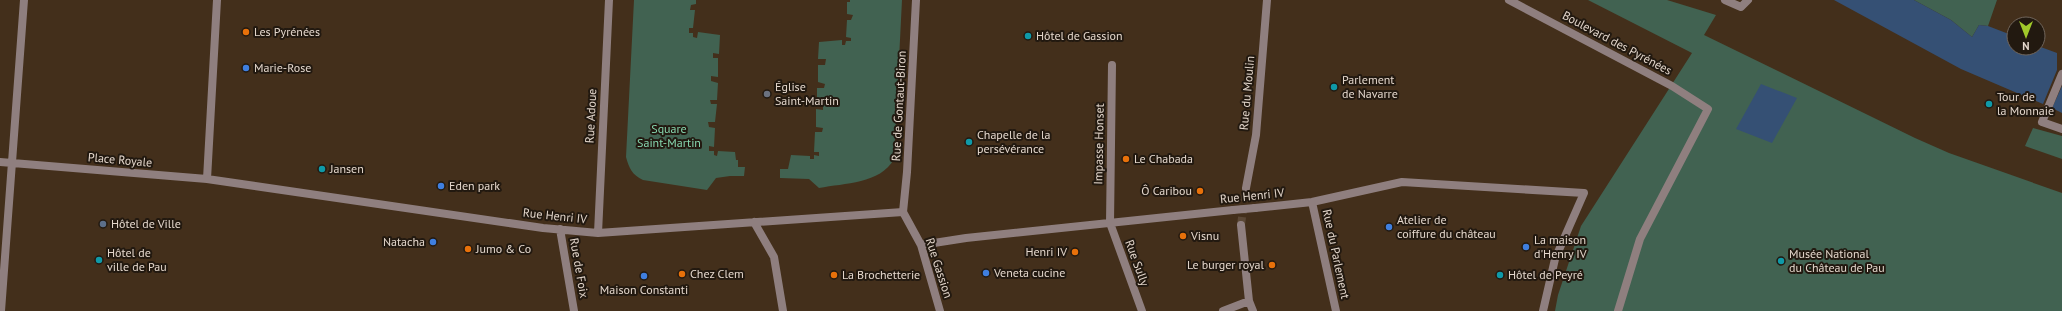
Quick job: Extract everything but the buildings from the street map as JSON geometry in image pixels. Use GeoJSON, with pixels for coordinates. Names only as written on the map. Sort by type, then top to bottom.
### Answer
{"type":"FeatureCollection","features":[{"type":"Feature","properties":{"kind":"street"},"geometry":{"type":"LineString","coordinates":[[2,311],[24,0]]}},
{"type":"Feature","properties":{"kind":"street"},"geometry":{"type":"LineString","coordinates":[[207,179],[217,0]]}},
{"type":"Feature","properties":{"kind":"street","name":"Rue Adoue"},"geometry":{"type":"LineString","coordinates":[[598,232],[609,0]]}},
{"type":"Feature","properties":{"kind":"street","name":"Rue de Gontaut-Biron"},"geometry":{"type":"LineString","coordinates":[[903,212],[907,172],[916,0]]}},
{"type":"Feature","properties":{"kind":"street","name":"Rue du Moulin"},"geometry":{"type":"LineString","coordinates":[[1246,188],[1256,135],[1267,0]]}},
{"type":"Feature","properties":{"kind":"street","name":"Boulevard des Pyrénées"},"geometry":{"type":"LineString","coordinates":[[1509,0],[1672,86],[1708,109],[1640,239],[1618,311]]}},
{"type":"Feature","properties":{"kind":"street"},"geometry":{"type":"LineString","coordinates":[[1725,0],[1741,7],[1748,0]]}},
{"type":"Feature","properties":{"kind":"street","name":"Impasse Honset"},"geometry":{"type":"LineString","coordinates":[[1110,223],[1112,66]]}},
{"type":"Feature","properties":{"kind":"street"},"geometry":{"type":"LineString","coordinates":[[2062,74],[2042,122],[2062,129]]}},
{"type":"Feature","properties":{"kind":"street","name":"Place Royale"},"geometry":{"type":"LineString","coordinates":[[0,162],[207,179]]}},
{"type":"Feature","properties":{"kind":"street","name":"Rue Henri IV"},"geometry":{"type":"LineString","coordinates":[[207,179],[560,230],[598,232],[903,212]]}},
{"type":"Feature","properties":{"kind":"street","name":"Rue Henri IV"},"geometry":{"type":"LineString","coordinates":[[921,245],[966,238],[1312,202],[1402,182],[1584,193],[1555,259],[1543,311]]}},
{"type":"Feature","properties":{"kind":"street","name":"Rue du Parlement"},"geometry":{"type":"LineString","coordinates":[[1312,202],[1336,311]]}},
{"type":"Feature","properties":{"kind":"street","name":"Rue Gassion"},"geometry":{"type":"LineString","coordinates":[[903,212],[921,245],[940,311]]}},
{"type":"Feature","properties":{"kind":"street"},"geometry":{"type":"LineString","coordinates":[[754,222],[774,257],[783,311]]}},
{"type":"Feature","properties":{"kind":"street","name":"Rue Sully"},"geometry":{"type":"LineString","coordinates":[[1110,223],[1142,311]]}},
{"type":"Feature","properties":{"kind":"street"},"geometry":{"type":"LineString","coordinates":[[1241,225],[1250,301],[1254,311]]}},
{"type":"Feature","properties":{"kind":"street","name":"Rue de Foix"},"geometry":{"type":"LineString","coordinates":[[560,230],[574,311]]}},
{"type":"Feature","properties":{"kind":"street"},"geometry":{"type":"LineString","coordinates":[[1223,311],[1250,301]]}},
{"type":"Feature","properties":{"kind":"green space","name":"Square Saint-Martin"},"geometry":{"type":"Polygon","coordinates":[[[634,0],[696,0],[696,4],[691,5],[690,10],[695,10],[693,28],[689,28],[689,33],[693,33],[693,37],[697,38],[698,32],[720,35],[719,54],[713,53],[713,58],[718,58],[718,77],[711,76],[711,81],[718,83],[717,100],[710,100],[711,104],[717,104],[715,122],[708,122],[709,127],[715,128],[714,147],[709,146],[709,151],[714,151],[714,155],[717,156],[718,151],[735,152],[736,160],[738,160],[738,167],[745,167],[744,176],[716,178],[707,190],[643,180],[636,176],[628,165],[626,157],[634,0]]]}},
{"type":"Feature","properties":{"kind":"green space"},"geometry":{"type":"Polygon","coordinates":[[[850,0],[902,0],[894,159],[888,167],[871,178],[850,183],[819,188],[809,179],[780,178],[780,169],[788,169],[791,155],[810,156],[810,159],[814,159],[814,155],[819,156],[819,152],[814,152],[815,132],[822,132],[823,128],[816,127],[816,109],[823,110],[823,105],[817,105],[817,88],[824,88],[825,84],[818,82],[818,65],[825,65],[826,59],[818,59],[819,42],[842,40],[842,45],[845,45],[846,41],[851,41],[851,38],[846,37],[847,20],[851,20],[853,15],[847,14],[847,2],[850,2],[850,0]]]}},
{"type":"Feature","properties":{"kind":"green space"},"geometry":{"type":"Polygon","coordinates":[[[1588,0],[1667,0],[1716,15],[1704,35],[1915,138],[1949,153],[2062,193],[2062,311],[1555,311],[1558,295],[1581,226],[1692,53],[1588,0]]]}},
{"type":"Feature","properties":{"kind":"green space"},"geometry":{"type":"Polygon","coordinates":[[[1914,0],[1997,0],[1988,26],[1979,25],[1972,37],[1951,20],[1914,0]]]}},
{"type":"Feature","properties":{"kind":"green space"},"geometry":{"type":"Polygon","coordinates":[[[2033,128],[2062,136],[2062,159],[2025,146],[2033,128]]]}},
{"type":"Feature","properties":{"kind":"water"},"geometry":{"type":"Polygon","coordinates":[[[1834,0],[1914,0],[1951,20],[1972,37],[1979,25],[1988,26],[2006,33],[2006,56],[2046,56],[2046,49],[2057,53],[2057,70],[2043,104],[1961,69],[1834,0]]]}},
{"type":"Feature","properties":{"kind":"water"},"geometry":{"type":"Polygon","coordinates":[[[1761,84],[1797,98],[1772,143],[1736,129],[1761,84]]]}},
{"type":"Feature","properties":{"kind":"water"},"geometry":{"type":"Polygon","coordinates":[[[2062,86],[2062,113],[2052,108],[2062,86]]]}},
{"type":"Feature","properties":{"kind":"tunnel"},"geometry":{"type":"LineString","coordinates":[[1241,225],[1246,188]]}},
{"type":"Feature","properties":{"kind":"place","name":"Les Pyrénées"},"geometry":{"type":"Point","coordinates":[246,32]}},
{"type":"Feature","properties":{"kind":"place","name":"Hôtel de Gassion"},"geometry":{"type":"Point","coordinates":[1028,36]}},
{"type":"Feature","properties":{"kind":"place","name":"Marie-Rose"},"geometry":{"type":"Point","coordinates":[246,68]}},
{"type":"Feature","properties":{"kind":"place","name":"Parlement de Navarre"},"geometry":{"type":"Point","coordinates":[1334,87]}},
{"type":"Feature","properties":{"kind":"place","name":"Église Saint-Martin"},"geometry":{"type":"Point","coordinates":[767,94]}},
{"type":"Feature","properties":{"kind":"place","name":"Tour de la Monnaie"},"geometry":{"type":"Point","coordinates":[1989,104]}},
{"type":"Feature","properties":{"kind":"place","name":"Chapelle de la persévérance"},"geometry":{"type":"Point","coordinates":[969,142]}},
{"type":"Feature","properties":{"kind":"place","name":"Le Chabada"},"geometry":{"type":"Point","coordinates":[1126,159]}},
{"type":"Feature","properties":{"kind":"place","name":"Jansen"},"geometry":{"type":"Point","coordinates":[322,169]}},
{"type":"Feature","properties":{"kind":"place","name":"Eden park"},"geometry":{"type":"Point","coordinates":[441,186]}},
{"type":"Feature","properties":{"kind":"place","name":"Ô Caribou"},"geometry":{"type":"Point","coordinates":[1200,191]}},
{"type":"Feature","properties":{"kind":"place","name":"Hôtel de Ville"},"geometry":{"type":"Point","coordinates":[103,224]}},
{"type":"Feature","properties":{"kind":"place","name":"Atelier de coiffure du château"},"geometry":{"type":"Point","coordinates":[1389,227]}},
{"type":"Feature","properties":{"kind":"place","name":"Visnu"},"geometry":{"type":"Point","coordinates":[1183,236]}},
{"type":"Feature","properties":{"kind":"place","name":"Natacha"},"geometry":{"type":"Point","coordinates":[433,242]}},
{"type":"Feature","properties":{"kind":"place","name":"La maison d'Henry IV"},"geometry":{"type":"Point","coordinates":[1526,247]}},
{"type":"Feature","properties":{"kind":"place","name":"Jumo & Co"},"geometry":{"type":"Point","coordinates":[468,249]}},
{"type":"Feature","properties":{"kind":"place","name":"Henri IV"},"geometry":{"type":"Point","coordinates":[1075,252]}},
{"type":"Feature","properties":{"kind":"place","name":"Hôtel de ville de Pau"},"geometry":{"type":"Point","coordinates":[99,260]}},
{"type":"Feature","properties":{"kind":"place","name":"Musée National du Château de Pau"},"geometry":{"type":"Point","coordinates":[1781,261]}},
{"type":"Feature","properties":{"kind":"place","name":"Le burger royal"},"geometry":{"type":"Point","coordinates":[1272,265]}},
{"type":"Feature","properties":{"kind":"place","name":"Veneta cucine"},"geometry":{"type":"Point","coordinates":[986,273]}},
{"type":"Feature","properties":{"kind":"place","name":"Chez Clem"},"geometry":{"type":"Point","coordinates":[682,274]}},
{"type":"Feature","properties":{"kind":"place","name":"La Brochetterie"},"geometry":{"type":"Point","coordinates":[834,275]}},
{"type":"Feature","properties":{"kind":"place","name":"Hôtel de Peyré"},"geometry":{"type":"Point","coordinates":[1500,275]}},
{"type":"Feature","properties":{"kind":"place","name":"Maison Constanti"},"geometry":{"type":"Point","coordinates":[644,276]}}]}
